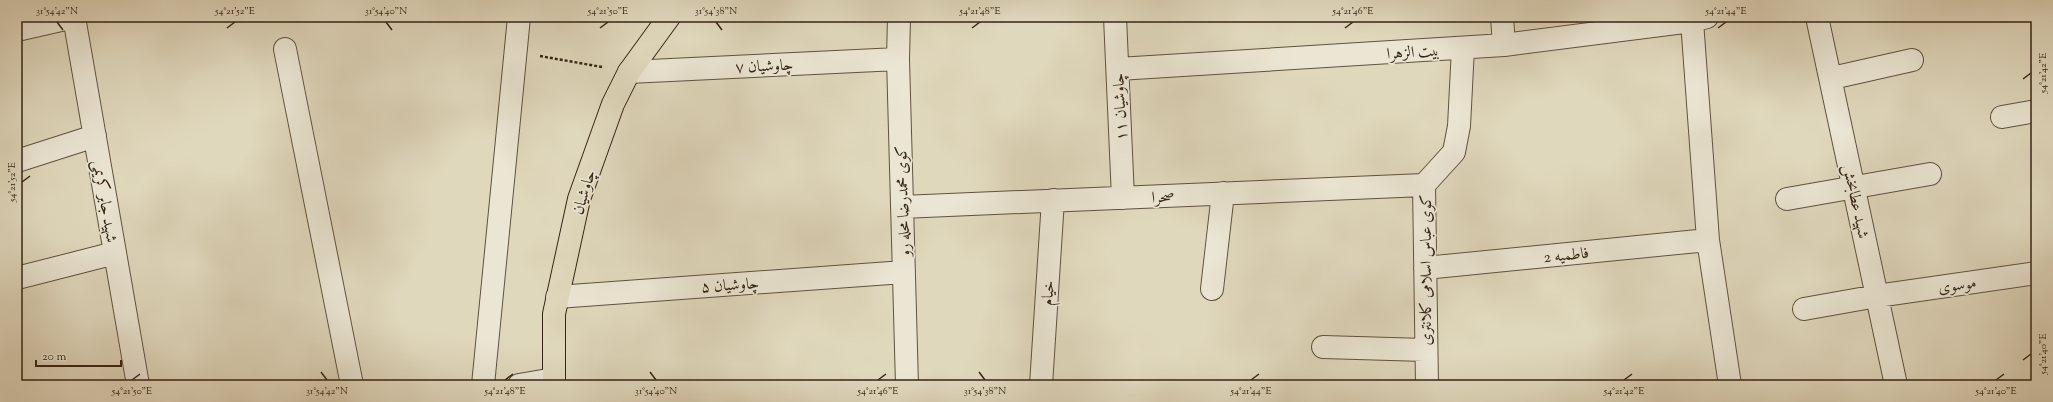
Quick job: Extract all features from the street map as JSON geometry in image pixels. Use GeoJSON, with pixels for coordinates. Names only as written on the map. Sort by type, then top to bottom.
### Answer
{"type":"FeatureCollection","features":[{"type":"Feature","properties":{"kind":"main road","name":"چاوشیان"},"geometry":{"type":"LineString","coordinates":[[554,382],[554,314],[579,199],[613,104],[629,72],[669,17]]}},
{"type":"Feature","properties":{"kind":"street"},"geometry":{"type":"LineString","coordinates":[[17,30],[74,17]]}},
{"type":"Feature","properties":{"kind":"street","name":"شهید جابر کریمی"},"geometry":{"type":"LineString","coordinates":[[74,17],[138,385]]}},
{"type":"Feature","properties":{"kind":"street"},"geometry":{"type":"LineString","coordinates":[[483,385],[519,17]]}},
{"type":"Feature","properties":{"kind":"street","name":"کوی محمدرضا محله رو"},"geometry":{"type":"LineString","coordinates":[[899,17],[898,59],[907,385]]}},
{"type":"Feature","properties":{"kind":"street","name":"چاوشیان ۱۱"},"geometry":{"type":"LineString","coordinates":[[1115,17],[1123,198]]}},
{"type":"Feature","properties":{"kind":"street"},"geometry":{"type":"LineString","coordinates":[[1502,17],[1504,45]]}},
{"type":"Feature","properties":{"kind":"street","name":"شهید عطابخش"},"geometry":{"type":"LineString","coordinates":[[1817,17],[1832,78],[1896,385]]}},
{"type":"Feature","properties":{"kind":"street"},"geometry":{"type":"LineString","coordinates":[[1700,19],[1708,240],[1730,385]]}},
{"type":"Feature","properties":{"kind":"street","name":"بیت الزهرا"},"geometry":{"type":"LineString","coordinates":[[1118,70],[1504,45],[1700,19]]}},
{"type":"Feature","properties":{"kind":"street","name":"کوی عباس اسلامی کلانتری"},"geometry":{"type":"LineString","coordinates":[[1427,385],[1425,350],[1424,185],[1454,152],[1459,126],[1463,48]]}},
{"type":"Feature","properties":{"kind":"street"},"geometry":{"type":"LineString","coordinates":[[285,49],[352,385]]}},
{"type":"Feature","properties":{"kind":"street","name":"چاوشیان ۷"},"geometry":{"type":"LineString","coordinates":[[629,72],[898,59]]}},
{"type":"Feature","properties":{"kind":"street"},"geometry":{"type":"LineString","coordinates":[[1832,78],[1912,60]]}},
{"type":"Feature","properties":{"kind":"street"},"geometry":{"type":"LineString","coordinates":[[2002,117],[2036,111]]}},
{"type":"Feature","properties":{"kind":"street"},"geometry":{"type":"LineString","coordinates":[[17,161],[95,136]]}},
{"type":"Feature","properties":{"kind":"street"},"geometry":{"type":"LineString","coordinates":[[1788,199],[1930,174]]}},
{"type":"Feature","properties":{"kind":"street","name":"صحرا"},"geometry":{"type":"LineString","coordinates":[[902,207],[1424,185]]}},
{"type":"Feature","properties":{"kind":"street"},"geometry":{"type":"LineString","coordinates":[[1212,289],[1223,193]]}},
{"type":"Feature","properties":{"kind":"street","name":"خیام"},"geometry":{"type":"LineString","coordinates":[[1041,385],[1052,200]]}},
{"type":"Feature","properties":{"kind":"street","name":"فاطمیه 2"},"geometry":{"type":"LineString","coordinates":[[1425,268],[1708,240]]}},
{"type":"Feature","properties":{"kind":"street"},"geometry":{"type":"LineString","coordinates":[[17,278],[116,253]]}},
{"type":"Feature","properties":{"kind":"street","name":"چاوشیان ۵"},"geometry":{"type":"LineString","coordinates":[[557,297],[904,272]]}},
{"type":"Feature","properties":{"kind":"street","name":"موسوی"},"geometry":{"type":"LineString","coordinates":[[1804,309],[1877,296],[2036,273]]}},
{"type":"Feature","properties":{"kind":"street"},"geometry":{"type":"LineString","coordinates":[[1323,347],[1425,350]]}},
{"type":"Feature","properties":{"kind":"street"},"geometry":{"type":"LineString","coordinates":[[519,385],[554,382]]}},
{"type":"Feature","properties":{"kind":"path"},"geometry":{"type":"LineString","coordinates":[[516,52],[629,72]]}}]}
